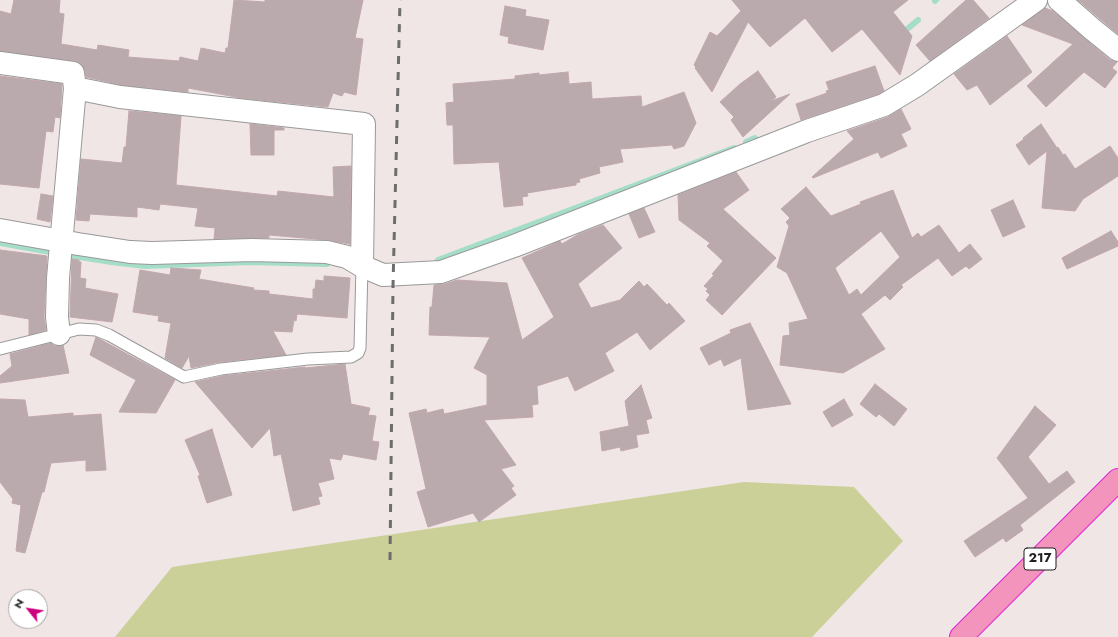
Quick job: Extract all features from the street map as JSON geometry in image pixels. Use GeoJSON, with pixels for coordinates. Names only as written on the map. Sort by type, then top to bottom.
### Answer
{"type":"FeatureCollection","features":[{"type":"Feature","properties":{"kind":"highway","name":"217"},"geometry":{"type":"LineString","coordinates":[[961,637],[1118,480]]}},
{"type":"Feature","properties":{"kind":"street"},"geometry":{"type":"LineString","coordinates":[[0,230],[130,252],[152,253],[252,250],[327,252],[347,257],[362,266],[383,275],[441,272],[514,246],[807,132],[884,105],[917,85],[1036,0]]}},
{"type":"Feature","properties":{"kind":"street"},"geometry":{"type":"LineString","coordinates":[[1059,0],[1118,50]]}},
{"type":"Feature","properties":{"kind":"street"},"geometry":{"type":"LineString","coordinates":[[0,63],[73,73],[75,88],[58,278],[57,317],[59,334]]}},
{"type":"Feature","properties":{"kind":"street"},"geometry":{"type":"LineString","coordinates":[[75,88],[120,97],[364,124],[362,266]]}},
{"type":"Feature","properties":{"kind":"lane"},"geometry":{"type":"LineString","coordinates":[[0,349],[79,329],[96,330],[110,335],[184,377],[228,368],[308,359],[351,357],[358,354],[360,348],[362,266]]}},
{"type":"Feature","properties":{"kind":"green space"},"geometry":{"type":"Polygon","coordinates":[[[744,482],[854,487],[903,541],[812,637],[115,637],[172,567],[744,482]]]}},
{"type":"Feature","properties":{"kind":"building"},"geometry":{"type":"Polygon","coordinates":[[[14,0],[60,0],[59,13],[64,14],[61,44],[97,50],[98,45],[129,50],[128,57],[179,61],[180,57],[198,61],[201,48],[225,53],[226,48],[228,48],[234,0],[265,2],[265,0],[363,0],[355,38],[363,39],[356,95],[344,92],[342,96],[333,93],[328,107],[241,98],[188,88],[188,92],[122,85],[86,77],[82,65],[75,61],[0,51],[0,11],[11,14],[14,0]]]}},
{"type":"Feature","properties":{"kind":"building"},"geometry":{"type":"Polygon","coordinates":[[[732,0],[908,0],[893,12],[912,36],[900,75],[862,29],[832,52],[805,18],[770,47],[748,22],[712,92],[694,65],[710,32],[717,36],[741,11],[732,0]]]}},
{"type":"Feature","properties":{"kind":"building"},"geometry":{"type":"Polygon","coordinates":[[[966,0],[973,0],[989,18],[930,61],[916,45],[966,0]]]}},
{"type":"Feature","properties":{"kind":"building"},"geometry":{"type":"Polygon","coordinates":[[[1078,0],[1118,0],[1118,34],[1100,19],[1078,0]]]}},
{"type":"Feature","properties":{"kind":"building"},"geometry":{"type":"Polygon","coordinates":[[[505,6],[526,10],[525,16],[549,20],[543,50],[508,43],[509,37],[500,35],[505,6]]]}},
{"type":"Feature","properties":{"kind":"building"},"geometry":{"type":"Polygon","coordinates":[[[1045,8],[1053,11],[1110,60],[1117,62],[1112,68],[1117,72],[1105,88],[1084,72],[1046,107],[1027,86],[1073,44],[1022,25],[1045,8]]]}},
{"type":"Feature","properties":{"kind":"building"},"geometry":{"type":"Polygon","coordinates":[[[1007,36],[1032,72],[990,105],[977,85],[967,90],[954,74],[1007,36]]]}},
{"type":"Feature","properties":{"kind":"building"},"geometry":{"type":"Polygon","coordinates":[[[875,66],[884,91],[801,120],[796,104],[827,93],[826,91],[829,90],[826,82],[875,66]]]}},
{"type":"Feature","properties":{"kind":"building"},"geometry":{"type":"Polygon","coordinates":[[[758,71],[776,97],[771,101],[790,94],[743,137],[731,120],[734,117],[720,102],[740,84],[758,71]]]}},
{"type":"Feature","properties":{"kind":"building"},"geometry":{"type":"Polygon","coordinates":[[[568,72],[569,84],[591,82],[592,99],[641,96],[642,107],[684,92],[696,123],[684,146],[674,149],[672,145],[620,149],[623,162],[599,167],[600,173],[579,179],[580,182],[576,183],[576,185],[527,193],[528,196],[522,197],[523,205],[504,207],[499,162],[454,164],[453,125],[447,125],[446,103],[454,102],[453,84],[515,79],[515,76],[539,73],[539,75],[568,72]]]}},
{"type":"Feature","properties":{"kind":"building"},"geometry":{"type":"Polygon","coordinates":[[[0,76],[62,84],[60,118],[55,117],[53,132],[46,131],[39,188],[0,184],[0,76]]]}},
{"type":"Feature","properties":{"kind":"building"},"geometry":{"type":"Polygon","coordinates":[[[901,109],[911,129],[901,134],[907,146],[881,158],[878,152],[813,178],[812,177],[854,139],[847,131],[888,117],[901,109]]]}},
{"type":"Feature","properties":{"kind":"building"},"geometry":{"type":"Polygon","coordinates":[[[129,111],[181,116],[176,185],[277,196],[278,191],[334,197],[333,167],[351,166],[350,244],[327,240],[269,235],[269,238],[214,239],[215,228],[195,226],[198,208],[160,204],[159,210],[137,207],[137,217],[90,214],[89,221],[76,220],[81,159],[122,163],[124,147],[126,147],[129,111]]]}},
{"type":"Feature","properties":{"kind":"building"},"geometry":{"type":"Polygon","coordinates":[[[250,124],[284,128],[284,130],[274,130],[274,155],[251,155],[250,124]]]}},
{"type":"Feature","properties":{"kind":"building"},"geometry":{"type":"Polygon","coordinates":[[[1041,124],[1057,148],[1058,147],[1063,155],[1065,154],[1075,169],[1110,146],[1118,158],[1118,176],[1083,199],[1075,211],[1042,208],[1047,151],[1029,165],[1016,145],[1041,124]]]}},
{"type":"Feature","properties":{"kind":"building"},"geometry":{"type":"Polygon","coordinates":[[[736,172],[749,190],[723,209],[776,258],[722,315],[706,300],[710,295],[706,291],[708,289],[704,286],[714,275],[712,274],[723,261],[707,246],[710,243],[679,220],[678,195],[736,172]]]}},
{"type":"Feature","properties":{"kind":"building"},"geometry":{"type":"Polygon","coordinates":[[[806,187],[831,216],[861,204],[860,202],[893,190],[912,238],[918,233],[921,237],[939,225],[959,253],[970,244],[982,259],[969,269],[966,266],[952,276],[938,258],[901,285],[903,287],[890,300],[885,295],[861,314],[885,349],[843,373],[780,365],[783,336],[790,335],[789,323],[808,319],[787,273],[777,267],[789,226],[786,222],[790,218],[781,209],[806,187]],[[881,231],[835,268],[849,295],[857,289],[861,295],[900,257],[881,231]]]}},
{"type":"Feature","properties":{"kind":"building"},"geometry":{"type":"Polygon","coordinates":[[[41,194],[53,196],[50,222],[37,219],[41,194]]]}},
{"type":"Feature","properties":{"kind":"building"},"geometry":{"type":"Polygon","coordinates":[[[1013,200],[1025,227],[1003,237],[991,210],[1013,200]]]}},
{"type":"Feature","properties":{"kind":"building"},"geometry":{"type":"Polygon","coordinates":[[[644,208],[655,232],[639,238],[629,214],[644,208]]]}},
{"type":"Feature","properties":{"kind":"building"},"geometry":{"type":"Polygon","coordinates":[[[603,225],[622,248],[578,284],[591,308],[620,300],[639,281],[644,287],[647,284],[667,305],[669,303],[685,321],[650,350],[637,332],[605,353],[614,371],[575,391],[568,376],[537,386],[538,404],[532,405],[533,417],[484,420],[516,465],[501,469],[514,486],[511,488],[516,495],[479,522],[473,513],[428,527],[417,492],[426,489],[409,413],[426,409],[427,413],[443,409],[444,414],[487,405],[487,375],[474,368],[490,337],[429,335],[430,307],[432,307],[434,285],[445,284],[457,280],[507,283],[522,340],[554,317],[522,258],[560,241],[562,244],[579,234],[603,225]]]}},
{"type":"Feature","properties":{"kind":"building"},"geometry":{"type":"Polygon","coordinates":[[[1111,231],[1118,242],[1118,246],[1067,269],[1062,258],[1111,231]]]}},
{"type":"Feature","properties":{"kind":"building"},"geometry":{"type":"Polygon","coordinates":[[[0,250],[47,256],[44,317],[46,330],[29,335],[29,319],[0,314],[0,250]]]}},
{"type":"Feature","properties":{"kind":"building"},"geometry":{"type":"Polygon","coordinates":[[[72,259],[79,260],[79,262],[81,262],[80,278],[86,279],[85,288],[118,294],[112,322],[70,317],[72,259]]]}},
{"type":"Feature","properties":{"kind":"building"},"geometry":{"type":"Polygon","coordinates":[[[171,268],[201,270],[199,279],[254,288],[253,290],[269,291],[269,294],[313,299],[313,289],[315,289],[316,280],[324,281],[324,276],[350,278],[347,318],[297,314],[296,321],[294,320],[292,332],[273,331],[286,355],[220,362],[191,368],[189,356],[182,368],[165,358],[171,323],[158,321],[159,316],[133,312],[140,270],[170,275],[171,268]]]}},
{"type":"Feature","properties":{"kind":"building"},"geometry":{"type":"Polygon","coordinates":[[[750,323],[791,404],[748,410],[741,358],[724,366],[721,359],[709,365],[700,348],[731,333],[730,330],[750,323]]]}},
{"type":"Feature","properties":{"kind":"building"},"geometry":{"type":"Polygon","coordinates":[[[96,337],[175,380],[156,413],[119,412],[136,380],[90,355],[96,337]]]}},
{"type":"Feature","properties":{"kind":"building"},"geometry":{"type":"Polygon","coordinates":[[[51,343],[54,346],[63,345],[69,373],[0,383],[0,376],[12,366],[10,354],[51,343]]]}},
{"type":"Feature","properties":{"kind":"building"},"geometry":{"type":"Polygon","coordinates":[[[345,364],[351,404],[370,408],[368,415],[376,416],[372,441],[379,442],[376,460],[343,454],[341,460],[329,458],[334,479],[318,483],[322,496],[318,497],[320,504],[293,511],[281,454],[274,456],[270,428],[252,448],[195,382],[222,376],[345,364]]]}},
{"type":"Feature","properties":{"kind":"building"},"geometry":{"type":"Polygon","coordinates":[[[875,384],[907,409],[894,426],[879,414],[876,417],[860,404],[875,384]]]}},
{"type":"Feature","properties":{"kind":"building"},"geometry":{"type":"Polygon","coordinates":[[[641,385],[652,418],[646,420],[649,433],[636,435],[638,447],[621,451],[620,447],[602,451],[600,432],[629,426],[625,401],[641,385]]]}},
{"type":"Feature","properties":{"kind":"building"},"geometry":{"type":"Polygon","coordinates":[[[0,399],[25,400],[28,417],[73,413],[73,416],[101,414],[106,470],[86,471],[86,460],[51,463],[44,492],[42,492],[25,553],[16,551],[21,505],[12,503],[13,499],[0,482],[0,399]]]}},
{"type":"Feature","properties":{"kind":"building"},"geometry":{"type":"Polygon","coordinates":[[[844,399],[853,415],[832,427],[823,412],[844,399]]]}},
{"type":"Feature","properties":{"kind":"building"},"geometry":{"type":"Polygon","coordinates":[[[1035,406],[1056,425],[1028,457],[1049,484],[1067,471],[1075,482],[1020,525],[1023,530],[1006,542],[1003,538],[975,557],[964,541],[1028,498],[997,458],[1035,406]]]}},
{"type":"Feature","properties":{"kind":"building"},"geometry":{"type":"Polygon","coordinates":[[[212,429],[232,495],[207,503],[198,476],[200,475],[185,440],[212,429]]]}},
{"type":"Feature","properties":{"kind":"waterway"},"geometry":{"type":"LineString","coordinates":[[900,32],[905,31],[918,20]]}},
{"type":"Feature","properties":{"kind":"waterway"},"geometry":{"type":"LineString","coordinates":[[746,142],[755,138]]}},
{"type":"Feature","properties":{"kind":"waterway"},"geometry":{"type":"LineString","coordinates":[[438,260],[734,148]]}},
{"type":"Feature","properties":{"kind":"waterway"},"geometry":{"type":"LineString","coordinates":[[0,243],[50,252]]}},
{"type":"Feature","properties":{"kind":"waterway"},"geometry":{"type":"LineString","coordinates":[[68,255],[145,266],[249,262],[327,264]]}},
{"type":"Feature","properties":{"kind":"railway"},"geometry":{"type":"LineString","coordinates":[[390,560],[393,286],[400,0]]}}]}
